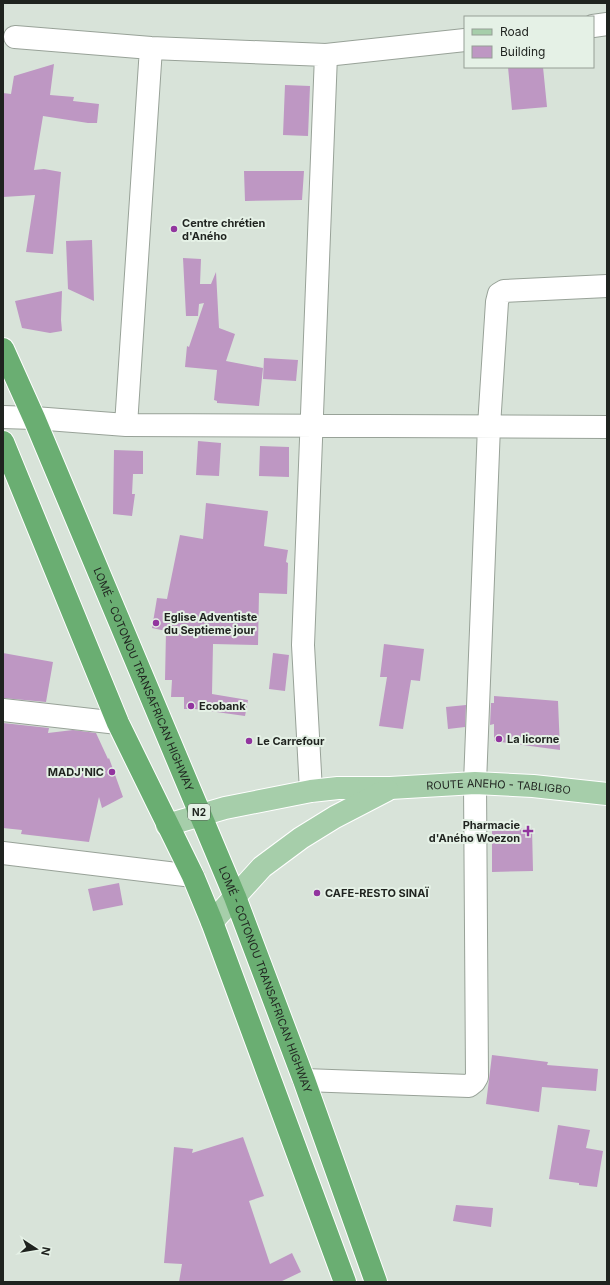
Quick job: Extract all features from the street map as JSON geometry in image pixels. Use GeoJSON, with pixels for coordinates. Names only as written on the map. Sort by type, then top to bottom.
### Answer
{"type":"FeatureCollection","features":[{"type":"Feature","properties":{"kind":"highway","name":"LOMÉ - COTONOU TRANSAFRICAN HIGHWAY"},"geometry":{"type":"LineString","coordinates":[[3,349],[34,418],[235,897],[304,1080],[376,1282]]}},
{"type":"Feature","properties":{"kind":"highway"},"geometry":{"type":"LineString","coordinates":[[3,442],[118,723],[193,876],[212,922],[345,1282]]}},
{"type":"Feature","properties":{"kind":"main road","name":"ROUTE ANEHO - TABLIGBO"},"geometry":{"type":"LineString","coordinates":[[167,825],[225,808],[311,791],[338,788],[390,788],[475,783],[533,786],[607,794]]}},
{"type":"Feature","properties":{"kind":"main road"},"geometry":{"type":"LineString","coordinates":[[212,922],[262,867],[301,838],[335,817],[390,788]]}},
{"type":"Feature","properties":{"kind":"street"},"geometry":{"type":"LineString","coordinates":[[594,26],[607,24]]}},
{"type":"Feature","properties":{"kind":"street"},"geometry":{"type":"LineString","coordinates":[[15,37],[151,48],[326,55],[464,40]]}},
{"type":"Feature","properties":{"kind":"street"},"geometry":{"type":"LineString","coordinates":[[126,425],[151,48]]}},
{"type":"Feature","properties":{"kind":"street"},"geometry":{"type":"LineString","coordinates":[[311,791],[303,645],[326,55]]}},
{"type":"Feature","properties":{"kind":"street"},"geometry":{"type":"LineString","coordinates":[[304,1080],[469,1086],[477,1077],[475,783],[489,426],[496,302],[499,294],[504,291],[607,286]]}},
{"type":"Feature","properties":{"kind":"street"},"geometry":{"type":"LineString","coordinates":[[3,417],[126,425],[607,427]]}},
{"type":"Feature","properties":{"kind":"street"},"geometry":{"type":"LineString","coordinates":[[3,710],[118,723]]}},
{"type":"Feature","properties":{"kind":"street"},"geometry":{"type":"LineString","coordinates":[[3,853],[193,876]]}},
{"type":"Feature","properties":{"kind":"building"},"geometry":{"type":"Polygon","coordinates":[[[54,64],[50,95],[74,97],[73,101],[99,104],[97,123],[43,116],[34,170],[44,169],[61,172],[53,254],[26,252],[35,195],[3,197],[3,93],[11,94],[14,76],[54,64]]]}},
{"type":"Feature","properties":{"kind":"building"},"geometry":{"type":"Polygon","coordinates":[[[508,68],[543,68],[547,107],[512,110],[508,68]]]}},
{"type":"Feature","properties":{"kind":"building"},"geometry":{"type":"Polygon","coordinates":[[[285,85],[310,86],[308,136],[283,135],[285,85]]]}},
{"type":"Feature","properties":{"kind":"building"},"geometry":{"type":"Polygon","coordinates":[[[244,171],[304,171],[302,200],[245,201],[244,171]]]}},
{"type":"Feature","properties":{"kind":"building"},"geometry":{"type":"Polygon","coordinates":[[[92,240],[94,301],[68,289],[66,241],[92,240]]]}},
{"type":"Feature","properties":{"kind":"building"},"geometry":{"type":"Polygon","coordinates":[[[183,258],[201,259],[200,284],[211,284],[216,272],[219,328],[235,334],[226,361],[263,368],[259,406],[217,403],[217,401],[214,400],[217,370],[185,367],[187,346],[189,347],[204,303],[199,304],[198,316],[186,316],[183,258]]]}},
{"type":"Feature","properties":{"kind":"building"},"geometry":{"type":"Polygon","coordinates":[[[62,291],[62,331],[50,333],[22,328],[15,301],[62,291]]]}},
{"type":"Feature","properties":{"kind":"building"},"geometry":{"type":"Polygon","coordinates":[[[264,358],[298,360],[296,381],[263,379],[264,358]]]}},
{"type":"Feature","properties":{"kind":"building"},"geometry":{"type":"Polygon","coordinates":[[[198,441],[221,443],[219,476],[196,475],[198,441]]]}},
{"type":"Feature","properties":{"kind":"building"},"geometry":{"type":"Polygon","coordinates":[[[260,446],[289,447],[289,477],[259,476],[260,446]]]}},
{"type":"Feature","properties":{"kind":"building"},"geometry":{"type":"Polygon","coordinates":[[[114,450],[143,451],[143,474],[133,474],[132,494],[135,494],[132,516],[113,514],[114,450]]]}},
{"type":"Feature","properties":{"kind":"building"},"geometry":{"type":"Polygon","coordinates":[[[206,503],[268,511],[264,546],[288,550],[286,562],[288,563],[287,594],[259,593],[258,645],[213,644],[212,694],[248,700],[245,716],[195,709],[184,709],[184,697],[171,697],[172,680],[165,680],[166,631],[152,628],[157,598],[167,599],[180,535],[203,539],[206,503]]]}},
{"type":"Feature","properties":{"kind":"building"},"geometry":{"type":"Polygon","coordinates":[[[384,644],[424,649],[420,681],[411,680],[403,729],[379,726],[387,677],[380,677],[384,644]]]}},
{"type":"Feature","properties":{"kind":"building"},"geometry":{"type":"Polygon","coordinates":[[[3,653],[53,662],[46,702],[3,698],[3,653]]]}},
{"type":"Feature","properties":{"kind":"building"},"geometry":{"type":"Polygon","coordinates":[[[273,653],[289,655],[285,691],[269,689],[273,653]]]}},
{"type":"Feature","properties":{"kind":"building"},"geometry":{"type":"Polygon","coordinates":[[[494,696],[558,701],[560,750],[494,741],[494,724],[490,725],[491,703],[494,703],[494,696]]]}},
{"type":"Feature","properties":{"kind":"building"},"geometry":{"type":"Polygon","coordinates":[[[466,705],[465,727],[448,729],[446,707],[466,705]]]}},
{"type":"Feature","properties":{"kind":"building"},"geometry":{"type":"Polygon","coordinates":[[[3,723],[49,728],[48,733],[73,730],[96,733],[108,759],[109,758],[123,797],[102,808],[99,797],[89,842],[21,834],[22,830],[3,828],[3,723]]]}},
{"type":"Feature","properties":{"kind":"building"},"geometry":{"type":"Polygon","coordinates":[[[492,828],[532,828],[533,871],[492,872],[492,828]]]}},
{"type":"Feature","properties":{"kind":"building"},"geometry":{"type":"Polygon","coordinates":[[[119,883],[123,905],[93,911],[88,889],[119,883]]]}},
{"type":"Feature","properties":{"kind":"building"},"geometry":{"type":"Polygon","coordinates":[[[492,1055],[548,1062],[547,1065],[598,1069],[596,1091],[542,1087],[539,1112],[486,1104],[492,1055]]]}},
{"type":"Feature","properties":{"kind":"building"},"geometry":{"type":"Polygon","coordinates":[[[558,1125],[590,1130],[586,1148],[603,1151],[597,1187],[549,1179],[558,1125]]]}},
{"type":"Feature","properties":{"kind":"building"},"geometry":{"type":"Polygon","coordinates":[[[243,1137],[264,1196],[249,1201],[270,1264],[292,1253],[301,1272],[280,1282],[179,1282],[182,1264],[164,1263],[174,1147],[193,1149],[192,1153],[243,1137]]]}},
{"type":"Feature","properties":{"kind":"building"},"geometry":{"type":"Polygon","coordinates":[[[456,1205],[493,1208],[491,1227],[453,1221],[456,1205]]]}},
{"type":"Feature","properties":{"kind":"place","name":"Centre chrétien d'Aného"},"geometry":{"type":"Point","coordinates":[174,229]}},
{"type":"Feature","properties":{"kind":"place","name":"Eglise Adventiste du Septieme jour"},"geometry":{"type":"Point","coordinates":[156,623]}},
{"type":"Feature","properties":{"kind":"place","name":"Ecobank"},"geometry":{"type":"Point","coordinates":[191,706]}},
{"type":"Feature","properties":{"kind":"place","name":"La licorne"},"geometry":{"type":"Point","coordinates":[499,739]}},
{"type":"Feature","properties":{"kind":"place","name":"Le Carrefour"},"geometry":{"type":"Point","coordinates":[249,741]}},
{"type":"Feature","properties":{"kind":"place","name":"MADJ'NIC"},"geometry":{"type":"Point","coordinates":[112,772]}},
{"type":"Feature","properties":{"kind":"place","name":"Pharmacie d'Aného Woezon"},"geometry":{"type":"Point","coordinates":[528,831]}},
{"type":"Feature","properties":{"kind":"place","name":"CAFE-RESTO SINAÏ"},"geometry":{"type":"Point","coordinates":[317,893]}}]}
